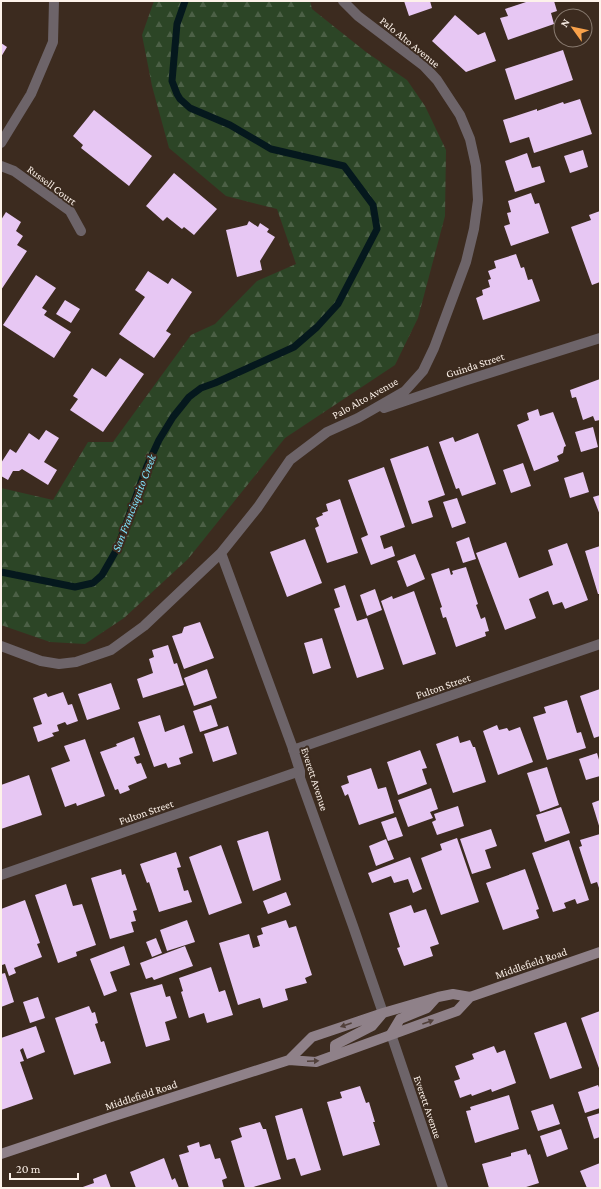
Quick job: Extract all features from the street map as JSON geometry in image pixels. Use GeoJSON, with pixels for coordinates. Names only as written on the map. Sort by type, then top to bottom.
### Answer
{"type":"FeatureCollection","features":[{"type":"Feature","properties":{"kind":"main road","name":"Middlefield Road"},"geometry":{"type":"LineString","coordinates":[[1,1154],[290,1060],[316,1062],[457,1011],[470,997],[600,952]]}},
{"type":"Feature","properties":{"kind":"main road","name":"Middlefield Road"},"geometry":{"type":"LineString","coordinates":[[290,1060],[312,1037],[383,1013],[438,997],[453,994],[470,997]]}},
{"type":"Feature","properties":{"kind":"main road"},"geometry":{"type":"LineString","coordinates":[[391,1034],[400,1019],[427,1008],[438,997]]}},
{"type":"Feature","properties":{"kind":"main road"},"geometry":{"type":"LineString","coordinates":[[335,1055],[335,1045],[372,1026],[383,1013]]}},
{"type":"Feature","properties":{"kind":"street"},"geometry":{"type":"LineString","coordinates":[[1,143],[31,94],[53,42],[54,1]]}},
{"type":"Feature","properties":{"kind":"street","name":"Palo Alto Avenue"},"geometry":{"type":"LineString","coordinates":[[1,646],[41,661],[59,664],[76,662],[111,650],[144,626],[221,553],[258,507],[290,460],[327,432],[358,418],[406,391],[423,371],[434,348],[466,262],[474,229],[478,200],[476,166],[470,139],[460,115],[437,80],[424,66],[358,16],[343,1]]}},
{"type":"Feature","properties":{"kind":"street","name":"Russell Court"},"geometry":{"type":"LineString","coordinates":[[1,166],[14,171],[70,211],[81,232]]}},
{"type":"Feature","properties":{"kind":"street","name":"Guinda Street"},"geometry":{"type":"LineString","coordinates":[[358,418],[464,381],[600,338]]}},
{"type":"Feature","properties":{"kind":"street","name":"Everett Avenue"},"geometry":{"type":"LineString","coordinates":[[221,553],[293,750],[300,771],[300,778],[383,1013]]}},
{"type":"Feature","properties":{"kind":"street","name":"Fulton Street"},"geometry":{"type":"LineString","coordinates":[[293,750],[600,644]]}},
{"type":"Feature","properties":{"kind":"street","name":"Fulton Street"},"geometry":{"type":"LineString","coordinates":[[1,875],[300,771]]}},
{"type":"Feature","properties":{"kind":"street","name":"Everett Avenue"},"geometry":{"type":"LineString","coordinates":[[391,1034],[443,1188]]}},
{"type":"Feature","properties":{"kind":"green space"},"geometry":{"type":"Polygon","coordinates":[[[154,1],[310,1],[312,9],[366,52],[407,80],[425,106],[446,150],[445,216],[418,318],[395,365],[285,438],[188,559],[124,618],[85,644],[50,642],[1,625],[1,488],[53,500],[88,442],[113,442],[191,335],[215,324],[257,281],[296,264],[277,209],[226,196],[169,148],[152,86],[142,35],[154,1]]]}},
{"type":"Feature","properties":{"kind":"building"},"geometry":{"type":"Polygon","coordinates":[[[404,1],[430,1],[432,8],[409,16],[404,1]]]}},
{"type":"Feature","properties":{"kind":"building"},"geometry":{"type":"Polygon","coordinates":[[[529,1],[554,1],[556,8],[553,8],[553,12],[551,13],[553,24],[508,40],[500,18],[508,16],[505,9],[529,1]]]}},
{"type":"Feature","properties":{"kind":"building"},"geometry":{"type":"Polygon","coordinates":[[[455,15],[478,35],[485,32],[496,61],[466,72],[432,41],[455,15]]]}},
{"type":"Feature","properties":{"kind":"building"},"geometry":{"type":"Polygon","coordinates":[[[1,43],[7,47],[1,57],[1,43]]]}},
{"type":"Feature","properties":{"kind":"building"},"geometry":{"type":"Polygon","coordinates":[[[563,50],[573,80],[515,100],[505,69],[563,50]]]}},
{"type":"Feature","properties":{"kind":"building"},"geometry":{"type":"Polygon","coordinates":[[[580,99],[592,134],[534,153],[529,137],[510,143],[503,120],[537,109],[537,111],[563,102],[564,104],[580,99]]]}},
{"type":"Feature","properties":{"kind":"building"},"geometry":{"type":"Polygon","coordinates":[[[94,110],[152,156],[129,186],[81,148],[83,145],[73,136],[94,110]]]}},
{"type":"Feature","properties":{"kind":"building"},"geometry":{"type":"Polygon","coordinates":[[[583,150],[588,167],[570,173],[564,156],[583,150]]]}},
{"type":"Feature","properties":{"kind":"building"},"geometry":{"type":"Polygon","coordinates":[[[527,153],[532,168],[540,166],[545,182],[515,192],[505,161],[527,153]]]}},
{"type":"Feature","properties":{"kind":"building"},"geometry":{"type":"Polygon","coordinates":[[[174,173],[217,209],[194,235],[184,227],[182,229],[167,217],[163,221],[146,206],[174,173]]]}},
{"type":"Feature","properties":{"kind":"building"},"geometry":{"type":"Polygon","coordinates":[[[531,193],[535,204],[539,203],[549,233],[511,246],[504,226],[510,224],[507,213],[511,212],[508,201],[531,193]]]}},
{"type":"Feature","properties":{"kind":"building"},"geometry":{"type":"Polygon","coordinates":[[[600,211],[600,282],[592,285],[571,227],[591,220],[589,215],[600,211]]]}},
{"type":"Feature","properties":{"kind":"building"},"geometry":{"type":"Polygon","coordinates":[[[6,212],[21,222],[16,231],[23,236],[17,245],[27,251],[1,290],[1,220],[6,212]]]}},
{"type":"Feature","properties":{"kind":"building"},"geometry":{"type":"Polygon","coordinates":[[[249,221],[258,227],[260,223],[269,229],[267,232],[275,237],[260,261],[262,270],[237,277],[226,230],[247,225],[249,221]]]}},
{"type":"Feature","properties":{"kind":"building"},"geometry":{"type":"Polygon","coordinates":[[[516,254],[521,268],[524,267],[528,280],[532,279],[540,301],[483,320],[476,298],[483,295],[482,290],[490,287],[488,280],[491,279],[488,271],[496,268],[494,261],[516,254]]]}},
{"type":"Feature","properties":{"kind":"building"},"geometry":{"type":"Polygon","coordinates":[[[148,271],[168,284],[172,278],[192,292],[166,331],[171,334],[154,358],[119,334],[145,297],[135,290],[148,271]]]}},
{"type":"Feature","properties":{"kind":"building"},"geometry":{"type":"Polygon","coordinates":[[[36,275],[56,288],[42,308],[47,311],[44,315],[71,332],[54,358],[3,325],[36,275]]]}},
{"type":"Feature","properties":{"kind":"building"},"geometry":{"type":"Polygon","coordinates":[[[65,300],[80,309],[71,323],[56,314],[65,300]]]}},
{"type":"Feature","properties":{"kind":"building"},"geometry":{"type":"Polygon","coordinates":[[[120,358],[144,374],[103,432],[70,410],[78,399],[73,396],[92,368],[106,377],[120,358]]]}},
{"type":"Feature","properties":{"kind":"building"},"geometry":{"type":"Polygon","coordinates":[[[600,379],[600,420],[595,421],[593,416],[583,420],[576,397],[572,398],[570,390],[600,379]]]}},
{"type":"Feature","properties":{"kind":"building"},"geometry":{"type":"Polygon","coordinates":[[[538,409],[540,416],[553,412],[566,446],[564,447],[563,453],[557,456],[559,461],[534,471],[517,425],[529,420],[527,413],[538,409]]]}},
{"type":"Feature","properties":{"kind":"building"},"geometry":{"type":"Polygon","coordinates":[[[593,427],[598,447],[581,452],[575,432],[593,427]]]}},
{"type":"Feature","properties":{"kind":"building"},"geometry":{"type":"Polygon","coordinates":[[[46,430],[59,438],[44,462],[57,470],[48,485],[22,469],[19,471],[13,471],[8,480],[1,476],[1,463],[10,449],[16,453],[29,433],[39,440],[46,430]]]}},
{"type":"Feature","properties":{"kind":"building"},"geometry":{"type":"Polygon","coordinates":[[[478,433],[496,484],[462,496],[459,488],[456,489],[439,442],[453,437],[455,442],[478,433]]]}},
{"type":"Feature","properties":{"kind":"building"},"geometry":{"type":"Polygon","coordinates":[[[428,446],[445,495],[428,501],[433,517],[412,524],[390,459],[428,446]]]}},
{"type":"Feature","properties":{"kind":"building"},"geometry":{"type":"Polygon","coordinates":[[[523,463],[531,486],[511,493],[503,470],[523,463]]]}},
{"type":"Feature","properties":{"kind":"building"},"geometry":{"type":"Polygon","coordinates":[[[384,467],[405,527],[380,536],[384,549],[392,546],[395,556],[371,565],[361,538],[368,535],[348,480],[384,467]]]}},
{"type":"Feature","properties":{"kind":"building"},"geometry":{"type":"Polygon","coordinates":[[[583,472],[589,492],[570,498],[564,478],[583,472]]]}},
{"type":"Feature","properties":{"kind":"building"},"geometry":{"type":"Polygon","coordinates":[[[600,495],[600,515],[593,497],[600,495]]]}},
{"type":"Feature","properties":{"kind":"building"},"geometry":{"type":"Polygon","coordinates":[[[457,498],[466,523],[452,528],[443,502],[457,498]]]}},
{"type":"Feature","properties":{"kind":"building"},"geometry":{"type":"Polygon","coordinates":[[[340,499],[358,553],[327,563],[315,528],[319,526],[316,518],[323,515],[322,513],[328,511],[326,504],[340,499]]]}},
{"type":"Feature","properties":{"kind":"building"},"geometry":{"type":"Polygon","coordinates":[[[469,537],[476,559],[463,563],[456,542],[469,537]]]}},
{"type":"Feature","properties":{"kind":"building"},"geometry":{"type":"Polygon","coordinates":[[[305,539],[322,583],[287,597],[270,552],[305,539]]]}},
{"type":"Feature","properties":{"kind":"building"},"geometry":{"type":"Polygon","coordinates":[[[506,542],[519,578],[553,565],[548,550],[567,543],[588,600],[565,609],[562,602],[553,605],[548,591],[529,599],[536,618],[505,630],[476,553],[506,542]]]}},
{"type":"Feature","properties":{"kind":"building"},"geometry":{"type":"Polygon","coordinates":[[[600,546],[600,594],[598,594],[585,551],[600,546]]]}},
{"type":"Feature","properties":{"kind":"building"},"geometry":{"type":"Polygon","coordinates":[[[415,554],[425,579],[407,587],[397,561],[415,554]]]}},
{"type":"Feature","properties":{"kind":"building"},"geometry":{"type":"Polygon","coordinates":[[[466,567],[478,604],[476,605],[481,619],[485,617],[489,631],[485,632],[486,636],[456,647],[446,617],[443,618],[440,608],[442,607],[431,574],[449,568],[451,575],[453,574],[452,571],[466,567]]]}},
{"type":"Feature","properties":{"kind":"building"},"geometry":{"type":"Polygon","coordinates":[[[345,585],[357,621],[367,618],[384,669],[357,678],[334,609],[340,607],[334,589],[345,585]]]}},
{"type":"Feature","properties":{"kind":"building"},"geometry":{"type":"Polygon","coordinates":[[[375,589],[382,610],[367,616],[360,595],[375,589]]]}},
{"type":"Feature","properties":{"kind":"building"},"geometry":{"type":"Polygon","coordinates":[[[414,591],[436,654],[403,665],[381,601],[392,596],[393,599],[414,591]]]}},
{"type":"Feature","properties":{"kind":"building"},"geometry":{"type":"Polygon","coordinates":[[[200,622],[214,658],[184,669],[172,636],[182,633],[184,627],[200,622]]]}},
{"type":"Feature","properties":{"kind":"building"},"geometry":{"type":"Polygon","coordinates":[[[322,638],[331,668],[313,674],[304,643],[322,638]]]}},
{"type":"Feature","properties":{"kind":"building"},"geometry":{"type":"Polygon","coordinates":[[[168,645],[174,664],[177,663],[184,685],[143,698],[137,679],[153,673],[149,659],[154,657],[152,650],[168,645]]]}},
{"type":"Feature","properties":{"kind":"building"},"geometry":{"type":"Polygon","coordinates":[[[207,669],[217,698],[194,706],[184,678],[207,669]]]}},
{"type":"Feature","properties":{"kind":"building"},"geometry":{"type":"Polygon","coordinates":[[[111,683],[120,709],[87,720],[78,694],[111,683]]]}},
{"type":"Feature","properties":{"kind":"building"},"geometry":{"type":"Polygon","coordinates":[[[600,689],[600,736],[594,738],[580,696],[600,689]]]}},
{"type":"Feature","properties":{"kind":"building"},"geometry":{"type":"Polygon","coordinates":[[[63,692],[68,705],[72,704],[78,721],[67,725],[65,722],[57,725],[59,731],[52,733],[54,736],[38,742],[33,727],[42,724],[33,698],[46,693],[48,697],[63,692]]]}},
{"type":"Feature","properties":{"kind":"building"},"geometry":{"type":"Polygon","coordinates":[[[567,700],[577,733],[581,732],[586,748],[547,760],[533,717],[546,713],[544,707],[567,700]]]}},
{"type":"Feature","properties":{"kind":"building"},"geometry":{"type":"Polygon","coordinates":[[[211,705],[218,726],[200,732],[193,711],[211,705]]]}},
{"type":"Feature","properties":{"kind":"building"},"geometry":{"type":"Polygon","coordinates":[[[160,715],[165,732],[184,725],[193,753],[179,758],[181,764],[168,768],[166,763],[154,767],[138,722],[160,715]]]}},
{"type":"Feature","properties":{"kind":"building"},"geometry":{"type":"Polygon","coordinates":[[[497,725],[499,730],[507,728],[509,731],[520,727],[533,762],[498,775],[483,731],[497,725]]]}},
{"type":"Feature","properties":{"kind":"building"},"geometry":{"type":"Polygon","coordinates":[[[228,726],[237,754],[213,762],[204,734],[228,726]]]}},
{"type":"Feature","properties":{"kind":"building"},"geometry":{"type":"Polygon","coordinates":[[[458,736],[460,743],[470,740],[473,747],[475,747],[486,782],[453,793],[436,744],[458,736]]]}},
{"type":"Feature","properties":{"kind":"building"},"geometry":{"type":"Polygon","coordinates":[[[134,737],[140,755],[134,757],[137,764],[141,763],[147,778],[128,786],[130,790],[120,794],[118,789],[115,790],[100,752],[117,746],[116,744],[134,737]]]}},
{"type":"Feature","properties":{"kind":"building"},"geometry":{"type":"Polygon","coordinates":[[[85,739],[105,796],[77,806],[76,803],[65,807],[51,768],[70,761],[64,746],[85,739]]]}},
{"type":"Feature","properties":{"kind":"building"},"geometry":{"type":"Polygon","coordinates":[[[420,750],[427,768],[422,769],[427,784],[398,795],[387,762],[420,750]]]}},
{"type":"Feature","properties":{"kind":"building"},"geometry":{"type":"Polygon","coordinates":[[[597,753],[600,763],[600,776],[586,780],[579,759],[597,753]]]}},
{"type":"Feature","properties":{"kind":"building"},"geometry":{"type":"Polygon","coordinates":[[[547,767],[559,805],[540,812],[527,773],[547,767]]]}},
{"type":"Feature","properties":{"kind":"building"},"geometry":{"type":"Polygon","coordinates":[[[371,768],[378,789],[386,787],[394,813],[359,825],[348,794],[345,796],[341,786],[349,783],[347,776],[371,768]]]}},
{"type":"Feature","properties":{"kind":"building"},"geometry":{"type":"Polygon","coordinates":[[[29,775],[42,815],[1,829],[1,785],[29,775]]]}},
{"type":"Feature","properties":{"kind":"building"},"geometry":{"type":"Polygon","coordinates":[[[431,788],[438,809],[430,812],[433,818],[408,827],[398,800],[431,788]]]}},
{"type":"Feature","properties":{"kind":"building"},"geometry":{"type":"Polygon","coordinates":[[[600,800],[600,829],[592,803],[600,800]]]}},
{"type":"Feature","properties":{"kind":"building"},"geometry":{"type":"Polygon","coordinates":[[[458,806],[464,826],[437,835],[432,822],[436,820],[434,814],[458,806]]]}},
{"type":"Feature","properties":{"kind":"building"},"geometry":{"type":"Polygon","coordinates":[[[561,807],[570,833],[545,842],[536,815],[561,807]]]}},
{"type":"Feature","properties":{"kind":"building"},"geometry":{"type":"Polygon","coordinates":[[[396,817],[403,836],[388,841],[381,822],[396,817]]]}},
{"type":"Feature","properties":{"kind":"building"},"geometry":{"type":"Polygon","coordinates":[[[491,829],[497,846],[485,850],[491,868],[472,874],[460,839],[491,829]]]}},
{"type":"Feature","properties":{"kind":"building"},"geometry":{"type":"Polygon","coordinates":[[[268,831],[281,880],[253,891],[237,841],[268,831]]]}},
{"type":"Feature","properties":{"kind":"building"},"geometry":{"type":"Polygon","coordinates":[[[600,834],[600,891],[597,882],[591,884],[579,847],[582,846],[580,840],[600,834]]]}},
{"type":"Feature","properties":{"kind":"building"},"geometry":{"type":"Polygon","coordinates":[[[457,838],[479,902],[441,915],[421,858],[442,850],[440,844],[457,838]]]}},
{"type":"Feature","properties":{"kind":"building"},"geometry":{"type":"Polygon","coordinates":[[[386,839],[394,859],[376,866],[369,846],[386,839]]]}},
{"type":"Feature","properties":{"kind":"building"},"geometry":{"type":"Polygon","coordinates":[[[569,840],[589,900],[577,904],[575,899],[564,903],[566,908],[553,912],[532,853],[569,840]]]}},
{"type":"Feature","properties":{"kind":"building"},"geometry":{"type":"Polygon","coordinates":[[[221,845],[242,903],[209,915],[189,857],[221,845]]]}},
{"type":"Feature","properties":{"kind":"building"},"geometry":{"type":"Polygon","coordinates":[[[176,852],[181,867],[177,868],[184,891],[188,890],[192,902],[159,912],[149,882],[147,883],[140,864],[176,852]]]}},
{"type":"Feature","properties":{"kind":"building"},"geometry":{"type":"Polygon","coordinates":[[[410,857],[422,889],[413,893],[408,879],[394,883],[391,876],[372,883],[368,873],[410,857]]]}},
{"type":"Feature","properties":{"kind":"building"},"geometry":{"type":"Polygon","coordinates":[[[121,869],[122,875],[125,874],[137,910],[133,911],[136,921],[131,922],[134,932],[110,939],[91,878],[121,869]]]}},
{"type":"Feature","properties":{"kind":"building"},"geometry":{"type":"Polygon","coordinates":[[[525,869],[539,909],[536,910],[539,918],[503,930],[486,883],[525,869]]]}},
{"type":"Feature","properties":{"kind":"building"},"geometry":{"type":"Polygon","coordinates":[[[66,884],[73,906],[82,904],[96,945],[76,952],[77,956],[58,963],[35,895],[66,884]]]}},
{"type":"Feature","properties":{"kind":"building"},"geometry":{"type":"Polygon","coordinates":[[[286,892],[291,905],[268,914],[263,901],[286,892]]]}},
{"type":"Feature","properties":{"kind":"building"},"geometry":{"type":"Polygon","coordinates":[[[25,900],[40,943],[37,944],[42,957],[14,968],[16,973],[9,976],[5,964],[2,965],[1,962],[1,909],[25,900]]]}},
{"type":"Feature","properties":{"kind":"building"},"geometry":{"type":"Polygon","coordinates":[[[411,905],[414,913],[426,909],[439,944],[430,947],[433,956],[404,966],[397,948],[400,947],[389,913],[411,905]]]}},
{"type":"Feature","properties":{"kind":"building"},"geometry":{"type":"Polygon","coordinates":[[[187,920],[195,942],[167,951],[160,930],[187,920]]]}},
{"type":"Feature","properties":{"kind":"building"},"geometry":{"type":"Polygon","coordinates":[[[286,920],[289,928],[296,926],[312,975],[305,978],[307,983],[285,989],[288,1000],[263,1008],[260,998],[238,1005],[219,943],[249,934],[253,948],[260,946],[257,936],[263,934],[261,928],[286,920]]]}},
{"type":"Feature","properties":{"kind":"building"},"geometry":{"type":"Polygon","coordinates":[[[156,938],[162,953],[152,957],[146,942],[156,938]]]}},
{"type":"Feature","properties":{"kind":"building"},"geometry":{"type":"Polygon","coordinates":[[[124,946],[130,965],[110,972],[117,991],[104,996],[90,959],[124,946]]]}},
{"type":"Feature","properties":{"kind":"building"},"geometry":{"type":"Polygon","coordinates":[[[185,946],[193,966],[154,980],[152,977],[146,979],[140,963],[185,946]]]}},
{"type":"Feature","properties":{"kind":"building"},"geometry":{"type":"Polygon","coordinates":[[[211,967],[219,992],[225,990],[233,1015],[207,1023],[204,1013],[189,1018],[181,992],[183,991],[179,978],[211,967]]]}},
{"type":"Feature","properties":{"kind":"building"},"geometry":{"type":"Polygon","coordinates":[[[5,973],[14,1002],[1,1007],[1,974],[5,973]]]}},
{"type":"Feature","properties":{"kind":"building"},"geometry":{"type":"Polygon","coordinates":[[[162,984],[166,997],[170,996],[177,1018],[165,1022],[170,1040],[146,1047],[130,993],[162,984]]]}},
{"type":"Feature","properties":{"kind":"building"},"geometry":{"type":"Polygon","coordinates":[[[38,997],[45,1018],[30,1023],[23,1002],[38,997]]]}},
{"type":"Feature","properties":{"kind":"building"},"geometry":{"type":"Polygon","coordinates":[[[89,1006],[92,1013],[95,1012],[98,1023],[95,1024],[101,1042],[104,1041],[111,1063],[74,1075],[55,1018],[89,1006]]]}},
{"type":"Feature","properties":{"kind":"building"},"geometry":{"type":"Polygon","coordinates":[[[600,1011],[600,1071],[581,1018],[600,1011]]]}},
{"type":"Feature","properties":{"kind":"building"},"geometry":{"type":"Polygon","coordinates":[[[566,1022],[582,1068],[550,1079],[534,1033],[566,1022]]]}},
{"type":"Feature","properties":{"kind":"building"},"geometry":{"type":"Polygon","coordinates":[[[36,1026],[45,1052],[27,1059],[23,1048],[20,1050],[24,1061],[20,1062],[33,1099],[1,1110],[1,1038],[36,1026]]]}},
{"type":"Feature","properties":{"kind":"building"},"geometry":{"type":"Polygon","coordinates":[[[494,1046],[497,1053],[505,1050],[516,1083],[492,1092],[491,1089],[472,1096],[471,1094],[460,1098],[454,1081],[460,1079],[455,1066],[474,1059],[472,1054],[494,1046]]]}},
{"type":"Feature","properties":{"kind":"building"},"geometry":{"type":"Polygon","coordinates":[[[598,1085],[600,1090],[600,1108],[585,1113],[578,1092],[598,1085]]]}},
{"type":"Feature","properties":{"kind":"building"},"geometry":{"type":"Polygon","coordinates":[[[360,1086],[366,1103],[369,1102],[380,1145],[343,1156],[327,1102],[342,1098],[340,1092],[360,1086]]]}},
{"type":"Feature","properties":{"kind":"building"},"geometry":{"type":"Polygon","coordinates":[[[509,1095],[519,1129],[475,1143],[466,1111],[471,1110],[470,1107],[509,1095]]]}},
{"type":"Feature","properties":{"kind":"building"},"geometry":{"type":"Polygon","coordinates":[[[553,1104],[560,1124],[538,1131],[531,1111],[553,1104]]]}},
{"type":"Feature","properties":{"kind":"building"},"geometry":{"type":"Polygon","coordinates":[[[302,1108],[321,1170],[301,1176],[295,1158],[287,1160],[275,1116],[302,1108]]]}},
{"type":"Feature","properties":{"kind":"building"},"geometry":{"type":"Polygon","coordinates":[[[600,1113],[600,1137],[594,1139],[587,1117],[600,1113]]]}},
{"type":"Feature","properties":{"kind":"building"},"geometry":{"type":"Polygon","coordinates":[[[260,1122],[263,1129],[266,1129],[281,1179],[250,1188],[245,1188],[231,1141],[242,1137],[239,1128],[260,1122]]]}},
{"type":"Feature","properties":{"kind":"building"},"geometry":{"type":"Polygon","coordinates":[[[561,1129],[568,1149],[547,1157],[540,1136],[561,1129]]]}},
{"type":"Feature","properties":{"kind":"building"},"geometry":{"type":"Polygon","coordinates":[[[199,1142],[200,1147],[210,1144],[215,1159],[220,1158],[227,1178],[222,1180],[224,1188],[189,1188],[179,1155],[189,1152],[187,1146],[199,1142]]]}},
{"type":"Feature","properties":{"kind":"building"},"geometry":{"type":"Polygon","coordinates":[[[526,1149],[528,1155],[530,1154],[539,1183],[523,1188],[489,1188],[482,1164],[511,1156],[511,1153],[526,1149]]]}},
{"type":"Feature","properties":{"kind":"building"},"geometry":{"type":"Polygon","coordinates":[[[164,1158],[172,1180],[175,1178],[179,1188],[136,1188],[130,1172],[164,1158]]]}},
{"type":"Feature","properties":{"kind":"building"},"geometry":{"type":"Polygon","coordinates":[[[600,1163],[600,1188],[587,1188],[580,1171],[600,1163]]]}},
{"type":"Feature","properties":{"kind":"building"},"geometry":{"type":"Polygon","coordinates":[[[106,1174],[111,1188],[80,1188],[94,1183],[93,1179],[106,1174]]]}},
{"type":"Feature","properties":{"kind":"waterway","name":"San Francisquito Creek"},"geometry":{"type":"LineString","coordinates":[[1,572],[75,587],[93,583],[102,575],[117,549],[147,466],[159,440],[173,417],[189,397],[201,388],[294,347],[317,327],[338,304],[377,229],[373,205],[344,166],[271,149],[230,125],[190,108],[180,99],[172,81],[177,24],[185,1]]}}]}
